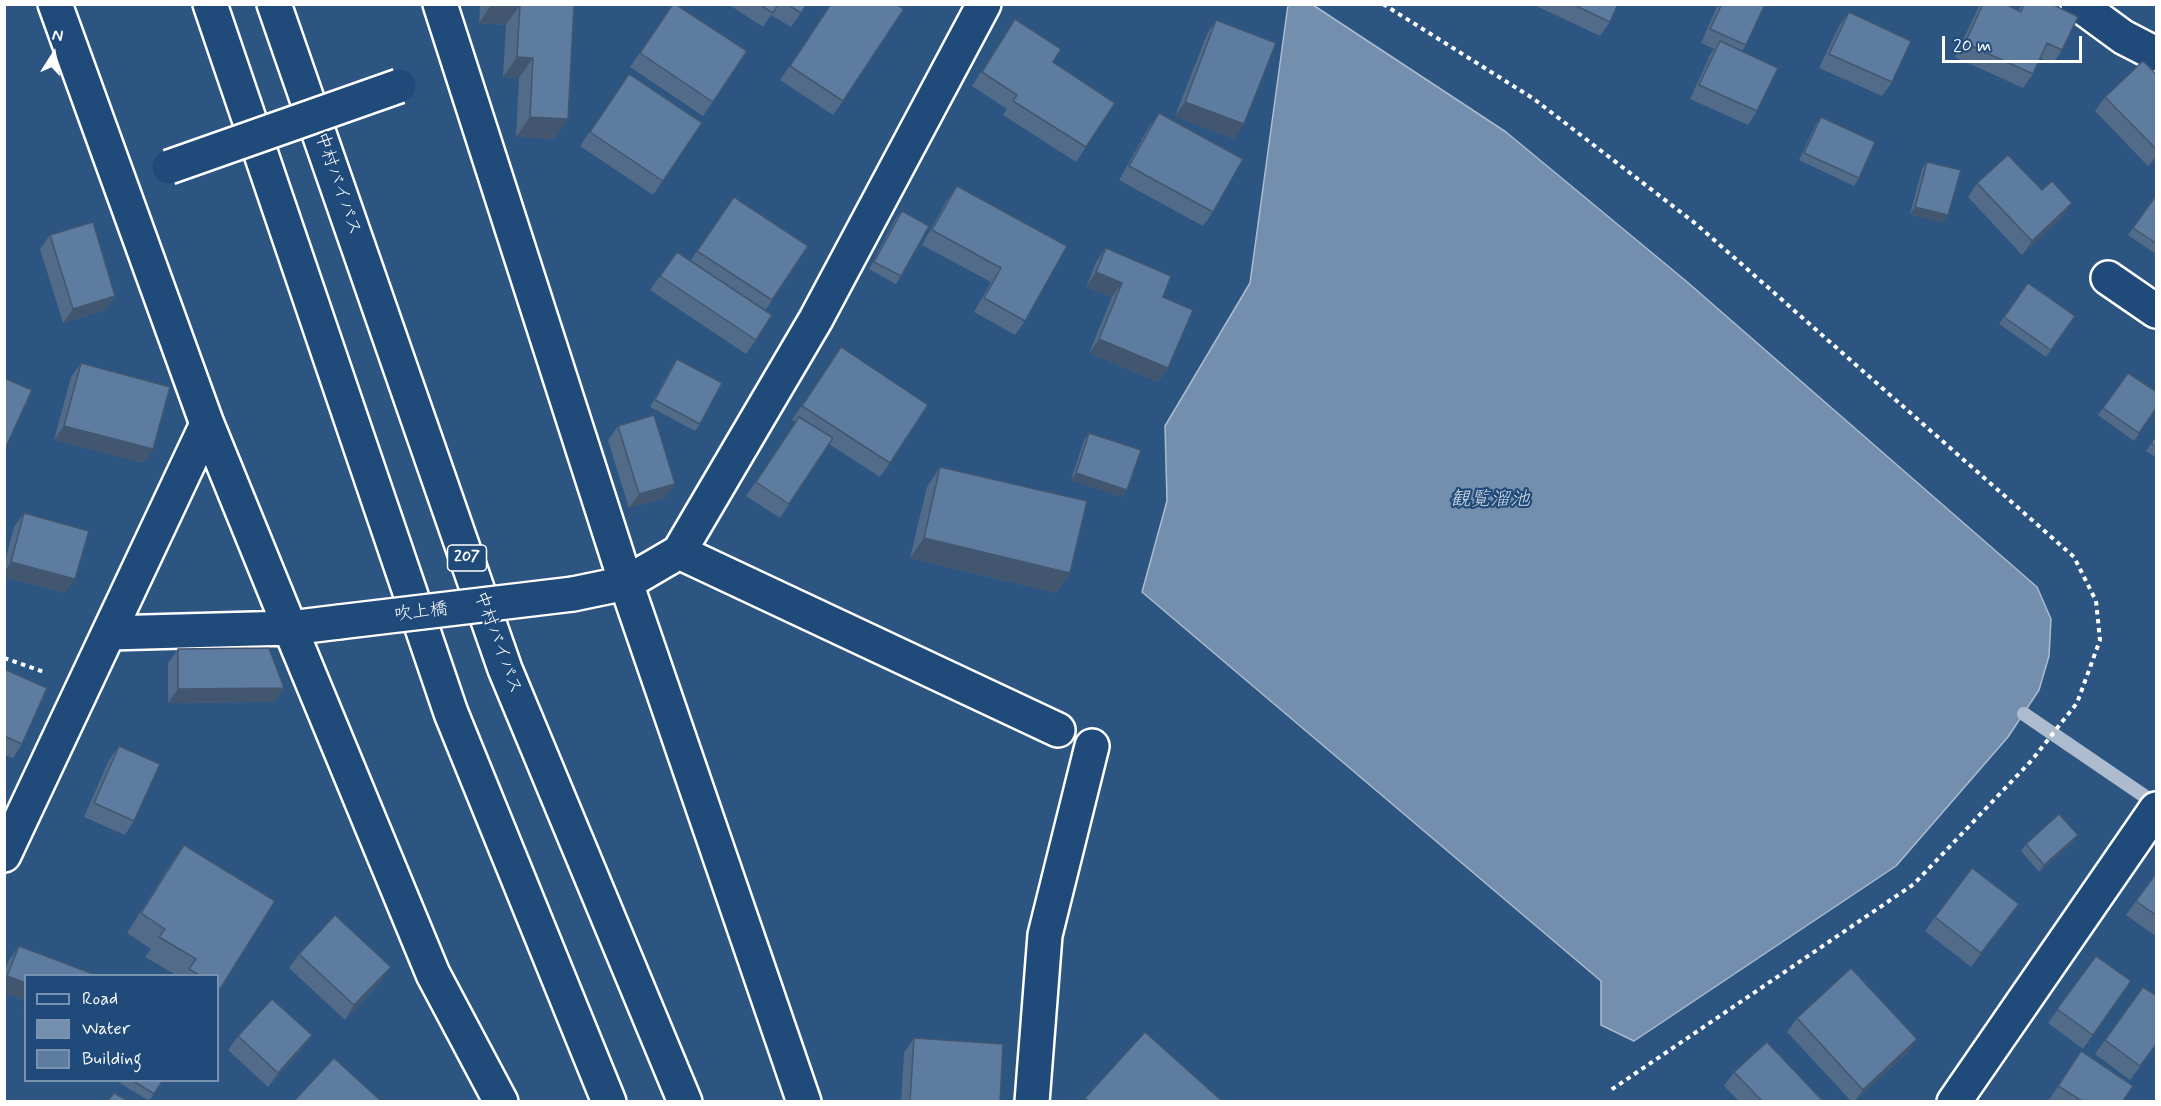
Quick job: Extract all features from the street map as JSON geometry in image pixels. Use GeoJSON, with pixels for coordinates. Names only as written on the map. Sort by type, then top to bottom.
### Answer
{"type":"FeatureCollection","features":[{"type":"Feature","properties":{"kind":"main road"},"geometry":{"type":"LineString","coordinates":[[55,4],[207,424],[433,974],[501,1101]]}},
{"type":"Feature","properties":{"kind":"main road"},"geometry":{"type":"LineString","coordinates":[[210,4],[452,713],[609,1101]]}},
{"type":"Feature","properties":{"kind":"main road","name":"中村バイパス"},"geometry":{"type":"LineString","coordinates":[[274,4],[505,669],[685,1101]]}},
{"type":"Feature","properties":{"kind":"main road"},"geometry":{"type":"LineString","coordinates":[[440,4],[626,583],[804,1101]]}},
{"type":"Feature","properties":{"kind":"main road"},"geometry":{"type":"LineString","coordinates":[[984,4],[816,319],[679,552],[1058,730]]}},
{"type":"Feature","properties":{"kind":"main road"},"geometry":{"type":"LineString","coordinates":[[2078,4],[2123,37],[2157,54]]}},
{"type":"Feature","properties":{"kind":"main road"},"geometry":{"type":"LineString","coordinates":[[170,167],[399,86]]}},
{"type":"Feature","properties":{"kind":"main road"},"geometry":{"type":"LineString","coordinates":[[2108,278],[2157,311]]}},
{"type":"Feature","properties":{"kind":"main road"},"geometry":{"type":"LineString","coordinates":[[4,855],[207,424]]}},
{"type":"Feature","properties":{"kind":"main road","name":"吹上橋"},"geometry":{"type":"LineString","coordinates":[[110,633],[290,628],[573,594],[626,583],[679,552]]}},
{"type":"Feature","properties":{"kind":"main road"},"geometry":{"type":"LineString","coordinates":[[1032,1101],[1045,935],[1092,746]]}},
{"type":"Feature","properties":{"kind":"main road"},"geometry":{"type":"LineString","coordinates":[[1954,1101],[2152,817]]}},
{"type":"Feature","properties":{"kind":"path"},"geometry":{"type":"LineString","coordinates":[[1383,4],[1534,99],[1696,225],[2074,557],[2096,601],[2100,640],[2077,703],[2032,760],[1914,884],[1608,1092]]}},
{"type":"Feature","properties":{"kind":"water","name":"観覧溜池"},"geometry":{"type":"Polygon","coordinates":[[[1288,5],[1313,5],[1506,132],[1686,281],[2037,587],[2051,619],[2049,656],[2039,690],[2008,737],[1896,866],[1634,1041],[1601,1025],[1601,981],[1142,592],[1167,501],[1165,426],[1250,283],[1288,5]]]}},
{"type":"Feature","properties":{"kind":"building"},"geometry":{"type":"Polygon","coordinates":[[[513,4],[574,4],[568,119],[530,117],[533,58],[517,57],[520,5],[513,4]]]}},
{"type":"Feature","properties":{"kind":"building"},"geometry":{"type":"Polygon","coordinates":[[[673,4],[747,51],[713,102],[640,53],[673,4]]]}},
{"type":"Feature","properties":{"kind":"building"},"geometry":{"type":"Polygon","coordinates":[[[759,4],[778,4],[773,13],[759,4]]]}},
{"type":"Feature","properties":{"kind":"building"},"geometry":{"type":"Polygon","coordinates":[[[787,4],[807,4],[801,13],[787,4]]]}},
{"type":"Feature","properties":{"kind":"building"},"geometry":{"type":"Polygon","coordinates":[[[831,4],[896,4],[904,9],[843,101],[790,66],[831,4]]]}},
{"type":"Feature","properties":{"kind":"building"},"geometry":{"type":"Polygon","coordinates":[[[1572,4],[1618,4],[1610,22],[1572,4]]]}},
{"type":"Feature","properties":{"kind":"building"},"geometry":{"type":"Polygon","coordinates":[[[1722,4],[1765,4],[1746,45],[1710,29],[1722,4]]]}},
{"type":"Feature","properties":{"kind":"building"},"geometry":{"type":"Polygon","coordinates":[[[1983,4],[2005,4],[2021,12],[2024,4],[2052,4],[2078,17],[2062,50],[2047,43],[2033,74],[1965,43],[1983,4]]]}},
{"type":"Feature","properties":{"kind":"building"},"geometry":{"type":"Polygon","coordinates":[[[1849,12],[1911,41],[1892,82],[1829,54],[1849,12]]]}},
{"type":"Feature","properties":{"kind":"building"},"geometry":{"type":"Polygon","coordinates":[[[1015,19],[1061,49],[1053,62],[1115,103],[1086,147],[1013,101],[1017,95],[982,72],[1015,19]]]}},
{"type":"Feature","properties":{"kind":"building"},"geometry":{"type":"Polygon","coordinates":[[[1216,20],[1276,43],[1244,124],[1185,102],[1216,20]]]}},
{"type":"Feature","properties":{"kind":"building"},"geometry":{"type":"Polygon","coordinates":[[[1720,41],[1778,68],[1757,111],[1699,85],[1720,41]]]}},
{"type":"Feature","properties":{"kind":"building"},"geometry":{"type":"Polygon","coordinates":[[[2143,61],[2157,75],[2157,150],[2105,97],[2143,61]]]}},
{"type":"Feature","properties":{"kind":"building"},"geometry":{"type":"Polygon","coordinates":[[[629,74],[702,123],[663,181],[590,132],[629,74]]]}},
{"type":"Feature","properties":{"kind":"building"},"geometry":{"type":"Polygon","coordinates":[[[1159,113],[1243,159],[1213,212],[1129,166],[1159,113]]]}},
{"type":"Feature","properties":{"kind":"building"},"geometry":{"type":"Polygon","coordinates":[[[1821,117],[1875,142],[1859,178],[1804,153],[1821,117]]]}},
{"type":"Feature","properties":{"kind":"building"},"geometry":{"type":"Polygon","coordinates":[[[2008,155],[2042,190],[2052,181],[2072,203],[2032,241],[1977,183],[2008,155]]]}},
{"type":"Feature","properties":{"kind":"building"},"geometry":{"type":"Polygon","coordinates":[[[1927,162],[1961,170],[1948,215],[1915,207],[1927,162]]]}},
{"type":"Feature","properties":{"kind":"building"},"geometry":{"type":"Polygon","coordinates":[[[957,186],[1067,246],[1025,321],[984,298],[1001,268],[932,230],[957,186]]]}},
{"type":"Feature","properties":{"kind":"building"},"geometry":{"type":"Polygon","coordinates":[[[2157,194],[2157,244],[2133,228],[2157,194]]]}},
{"type":"Feature","properties":{"kind":"building"},"geometry":{"type":"Polygon","coordinates":[[[734,197],[808,246],[772,300],[697,251],[734,197]]]}},
{"type":"Feature","properties":{"kind":"building"},"geometry":{"type":"Polygon","coordinates":[[[902,211],[929,226],[901,276],[874,262],[902,211]]]}},
{"type":"Feature","properties":{"kind":"building"},"geometry":{"type":"Polygon","coordinates":[[[93,222],[115,296],[73,309],[50,235],[93,222]]]}},
{"type":"Feature","properties":{"kind":"building"},"geometry":{"type":"Polygon","coordinates":[[[1106,248],[1171,276],[1163,297],[1193,310],[1168,368],[1099,339],[1122,283],[1096,272],[1106,248]]]}},
{"type":"Feature","properties":{"kind":"building"},"geometry":{"type":"Polygon","coordinates":[[[677,252],[772,315],[756,340],[660,276],[677,252]]]}},
{"type":"Feature","properties":{"kind":"building"},"geometry":{"type":"Polygon","coordinates":[[[2028,283],[2075,316],[2051,350],[2004,317],[2028,283]]]}},
{"type":"Feature","properties":{"kind":"building"},"geometry":{"type":"Polygon","coordinates":[[[841,347],[928,405],[890,463],[802,406],[841,347]]]}},
{"type":"Feature","properties":{"kind":"building"},"geometry":{"type":"Polygon","coordinates":[[[677,359],[722,383],[700,424],[655,400],[677,359]]]}},
{"type":"Feature","properties":{"kind":"building"},"geometry":{"type":"Polygon","coordinates":[[[81,363],[170,387],[153,449],[64,426],[81,363]]]}},
{"type":"Feature","properties":{"kind":"building"},"geometry":{"type":"Polygon","coordinates":[[[2128,373],[2157,392],[2157,407],[2139,433],[2103,408],[2128,373]]]}},
{"type":"Feature","properties":{"kind":"building"},"geometry":{"type":"Polygon","coordinates":[[[4,378],[32,390],[4,451],[4,378]]]}},
{"type":"Feature","properties":{"kind":"building"},"geometry":{"type":"Polygon","coordinates":[[[654,415],[675,484],[639,494],[618,426],[654,415]]]}},
{"type":"Feature","properties":{"kind":"building"},"geometry":{"type":"Polygon","coordinates":[[[799,417],[833,438],[789,504],[756,482],[799,417]]]}},
{"type":"Feature","properties":{"kind":"building"},"geometry":{"type":"Polygon","coordinates":[[[1089,433],[1141,450],[1127,490],[1076,473],[1089,433]]]}},
{"type":"Feature","properties":{"kind":"building"},"geometry":{"type":"Polygon","coordinates":[[[2157,435],[2157,447],[2151,443],[2157,435]]]}},
{"type":"Feature","properties":{"kind":"building"},"geometry":{"type":"Polygon","coordinates":[[[940,467],[1087,501],[1070,573],[924,538],[940,467]]]}},
{"type":"Feature","properties":{"kind":"building"},"geometry":{"type":"Polygon","coordinates":[[[24,513],[89,531],[75,579],[11,562],[24,513]]]}},
{"type":"Feature","properties":{"kind":"building"},"geometry":{"type":"Polygon","coordinates":[[[269,648],[284,688],[178,689],[178,649],[269,648]]]}},
{"type":"Feature","properties":{"kind":"building"},"geometry":{"type":"Polygon","coordinates":[[[4,669],[47,688],[22,744],[4,736],[4,669]]]}},
{"type":"Feature","properties":{"kind":"building"},"geometry":{"type":"Polygon","coordinates":[[[119,746],[160,764],[134,821],[94,803],[119,746]]]}},
{"type":"Feature","properties":{"kind":"building"},"geometry":{"type":"Polygon","coordinates":[[[2059,814],[2078,835],[2044,865],[2026,844],[2059,814]]]}},
{"type":"Feature","properties":{"kind":"building"},"geometry":{"type":"Polygon","coordinates":[[[184,845],[275,901],[220,989],[219,974],[197,974],[189,969],[196,959],[159,937],[165,929],[141,913],[184,845]]]}},
{"type":"Feature","properties":{"kind":"building"},"geometry":{"type":"Polygon","coordinates":[[[1972,868],[2019,904],[1981,953],[1935,917],[1972,868]]]}},
{"type":"Feature","properties":{"kind":"building"},"geometry":{"type":"Polygon","coordinates":[[[2157,872],[2157,916],[2136,901],[2157,872]]]}},
{"type":"Feature","properties":{"kind":"building"},"geometry":{"type":"Polygon","coordinates":[[[335,915],[391,967],[354,1005],[299,954],[335,915]]]}},
{"type":"Feature","properties":{"kind":"building"},"geometry":{"type":"Polygon","coordinates":[[[19,946],[93,974],[24,974],[24,982],[7,976],[19,946]]]}},
{"type":"Feature","properties":{"kind":"building"},"geometry":{"type":"Polygon","coordinates":[[[2096,956],[2131,981],[2093,1035],[2057,1009],[2096,956]]]}},
{"type":"Feature","properties":{"kind":"building"},"geometry":{"type":"Polygon","coordinates":[[[1851,968],[1917,1039],[1863,1090],[1797,1018],[1851,968]]]}},
{"type":"Feature","properties":{"kind":"building"},"geometry":{"type":"Polygon","coordinates":[[[2143,987],[2157,996],[2157,1043],[2140,1066],[2105,1040],[2143,987]]]}},
{"type":"Feature","properties":{"kind":"building"},"geometry":{"type":"Polygon","coordinates":[[[272,999],[312,1035],[278,1073],[238,1036],[272,999]]]}},
{"type":"Feature","properties":{"kind":"building"},"geometry":{"type":"Polygon","coordinates":[[[1145,1032],[1222,1101],[1089,1101],[1085,1098],[1145,1032]]]}},
{"type":"Feature","properties":{"kind":"building"},"geometry":{"type":"Polygon","coordinates":[[[914,1038],[1003,1044],[1000,1101],[910,1101],[914,1038]]]}},
{"type":"Feature","properties":{"kind":"building"},"geometry":{"type":"Polygon","coordinates":[[[1767,1042],[1823,1101],[1762,1101],[1734,1072],[1767,1042]]]}},
{"type":"Feature","properties":{"kind":"building"},"geometry":{"type":"Polygon","coordinates":[[[2081,1051],[2133,1086],[2123,1101],[2082,1101],[2058,1086],[2081,1051]]]}},
{"type":"Feature","properties":{"kind":"building"},"geometry":{"type":"Polygon","coordinates":[[[334,1058],[381,1101],[294,1101],[334,1058]]]}},
{"type":"Feature","properties":{"kind":"building"},"geometry":{"type":"Polygon","coordinates":[[[135,1082],[162,1082],[154,1094],[135,1082]]]}},
{"type":"Feature","properties":{"kind":"building"},"geometry":{"type":"Polygon","coordinates":[[[114,1093],[128,1101],[108,1101],[114,1093]]]}},
{"type":"Feature","properties":{"kind":"waterway"},"geometry":{"type":"LineString","coordinates":[[2024,714],[2156,804]]}}]}
